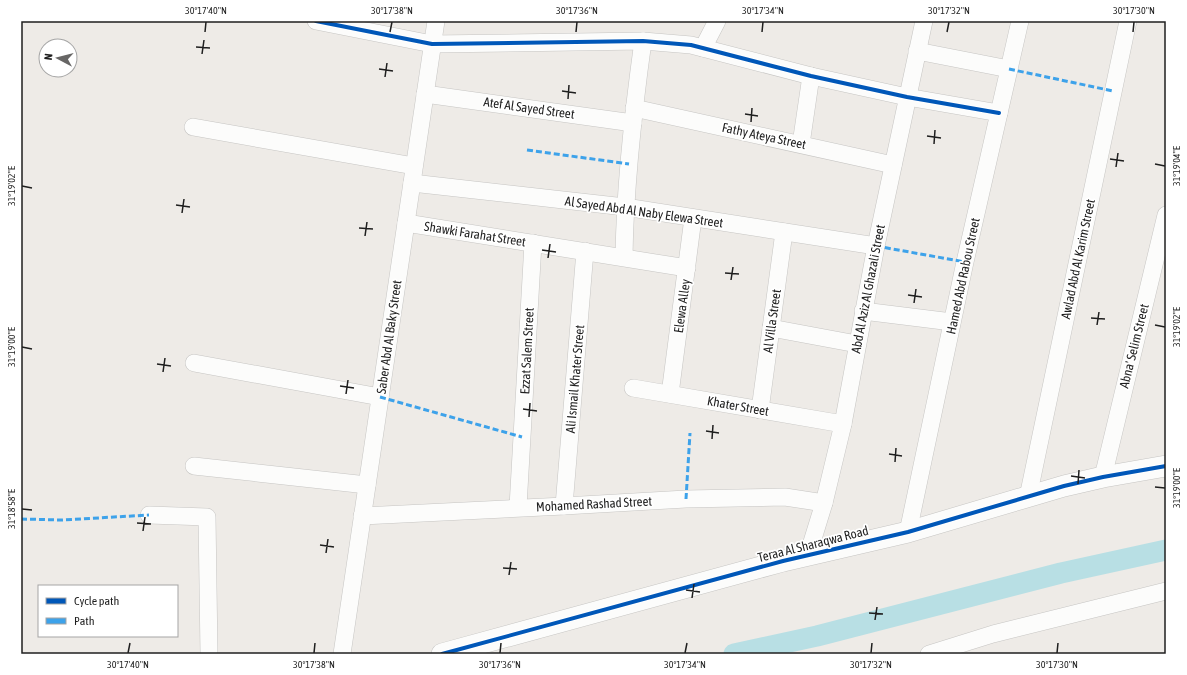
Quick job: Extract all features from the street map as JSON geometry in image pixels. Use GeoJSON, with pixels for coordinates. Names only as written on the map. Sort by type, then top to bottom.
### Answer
{"type":"FeatureCollection","features":[{"type":"Feature","properties":{"kind":"street"},"geometry":{"type":"LineString","coordinates":[[316,21],[432,44],[643,41],[691,45],[811,76],[907,97],[999,113]]}},
{"type":"Feature","properties":{"kind":"street","name":"Saber Abd Al Baky Street"},"geometry":{"type":"LineString","coordinates":[[342,654],[436,21]]}},
{"type":"Feature","properties":{"kind":"street"},"geometry":{"type":"LineString","coordinates":[[702,48],[717,21]]}},
{"type":"Feature","properties":{"kind":"street","name":"Abd Al Aziz Al Ghazali Street"},"geometry":{"type":"LineString","coordinates":[[808,556],[824,503],[843,424],[876,246],[924,21]]}},
{"type":"Feature","properties":{"kind":"street","name":"Hamed Abd Rabou Street"},"geometry":{"type":"LineString","coordinates":[[908,532],[952,322],[1020,21]]}},
{"type":"Feature","properties":{"kind":"street","name":"Awlad Abd Al Karim Street"},"geometry":{"type":"LineString","coordinates":[[1028,497],[1128,21]]}},
{"type":"Feature","properties":{"kind":"street"},"geometry":{"type":"LineString","coordinates":[[624,257],[625,207],[633,115],[643,41]]}},
{"type":"Feature","properties":{"kind":"street"},"geometry":{"type":"LineString","coordinates":[[917,52],[1009,69]]}},
{"type":"Feature","properties":{"kind":"street"},"geometry":{"type":"LineString","coordinates":[[801,144],[811,76]]}},
{"type":"Feature","properties":{"kind":"street","name":"Atef Al Sayed Street"},"geometry":{"type":"LineString","coordinates":[[425,94],[633,115]]}},
{"type":"Feature","properties":{"kind":"street","name":"Fathy Ateya Street"},"geometry":{"type":"LineString","coordinates":[[633,115],[801,144],[893,165]]}},
{"type":"Feature","properties":{"kind":"street","name":"Al Sayed Abd Al Naby Elewa Street"},"geometry":{"type":"LineString","coordinates":[[193,127],[413,174],[876,246]]}},
{"type":"Feature","properties":{"kind":"street","name":"Abna' Selim Street"},"geometry":{"type":"LineString","coordinates":[[1103,477],[1166,215]]}},
{"type":"Feature","properties":{"kind":"street","name":"Elewa Alley"},"geometry":{"type":"LineString","coordinates":[[670,394],[693,218]]}},
{"type":"Feature","properties":{"kind":"street","name":"Shawki Farahat Street"},"geometry":{"type":"LineString","coordinates":[[406,223],[687,268]]}},
{"type":"Feature","properties":{"kind":"street","name":"Al Villa Street"},"geometry":{"type":"LineString","coordinates":[[760,410],[784,232]]}},
{"type":"Feature","properties":{"kind":"street","name":"Ezzat Salem Street"},"geometry":{"type":"LineString","coordinates":[[518,508],[533,243]]}},
{"type":"Feature","properties":{"kind":"street","name":"Ali Ismail Khater Street"},"geometry":{"type":"LineString","coordinates":[[564,506],[585,251]]}},
{"type":"Feature","properties":{"kind":"street"},"geometry":{"type":"LineString","coordinates":[[863,311],[952,322]]}},
{"type":"Feature","properties":{"kind":"street"},"geometry":{"type":"LineString","coordinates":[[771,328],[857,344]]}},
{"type":"Feature","properties":{"kind":"street"},"geometry":{"type":"LineString","coordinates":[[194,363],[380,397]]}},
{"type":"Feature","properties":{"kind":"street","name":"Khater Street"},"geometry":{"type":"LineString","coordinates":[[633,388],[843,424]]}},
{"type":"Feature","properties":{"kind":"street"},"geometry":{"type":"LineString","coordinates":[[194,466],[367,485]]}},
{"type":"Feature","properties":{"kind":"street","name":"Teraa Al Sharaqwa Road"},"geometry":{"type":"LineString","coordinates":[[442,654],[808,556],[908,532],[1064,486],[1103,477],[1166,466]]}},
{"type":"Feature","properties":{"kind":"street","name":"Mohamed Rashad Street"},"geometry":{"type":"LineString","coordinates":[[362,516],[564,506],[686,498],[785,497],[824,503]]}},
{"type":"Feature","properties":{"kind":"street"},"geometry":{"type":"LineString","coordinates":[[149,515],[207,517],[209,654]]}},
{"type":"Feature","properties":{"kind":"street"},"geometry":{"type":"LineString","coordinates":[[929,654],[994,634],[1166,591]]}},
{"type":"Feature","properties":{"kind":"waterway"},"geometry":{"type":"LineString","coordinates":[[734,654],[817,636],[1061,573],[1166,550]]}},
{"type":"Feature","properties":{"kind":"marked path"},"geometry":{"type":"LineString","coordinates":[[1009,69],[1113,91]]}},
{"type":"Feature","properties":{"kind":"marked path"},"geometry":{"type":"LineString","coordinates":[[527,150],[629,164]]}},
{"type":"Feature","properties":{"kind":"marked path"},"geometry":{"type":"LineString","coordinates":[[876,246],[965,262]]}},
{"type":"Feature","properties":{"kind":"marked path"},"geometry":{"type":"LineString","coordinates":[[380,397],[522,437]]}},
{"type":"Feature","properties":{"kind":"marked path"},"geometry":{"type":"LineString","coordinates":[[686,499],[690,433]]}},
{"type":"Feature","properties":{"kind":"marked path"},"geometry":{"type":"LineString","coordinates":[[21,519],[62,520],[149,515]]}},
{"type":"Feature","properties":{"kind":"cycle path"},"geometry":{"type":"LineString","coordinates":[[316,21],[432,44],[643,41],[691,45],[811,76],[907,97],[999,113]]}},
{"type":"Feature","properties":{"kind":"cycle path"},"geometry":{"type":"LineString","coordinates":[[442,654],[783,561],[908,532],[1064,486],[1103,477],[1166,466]]}}]}
